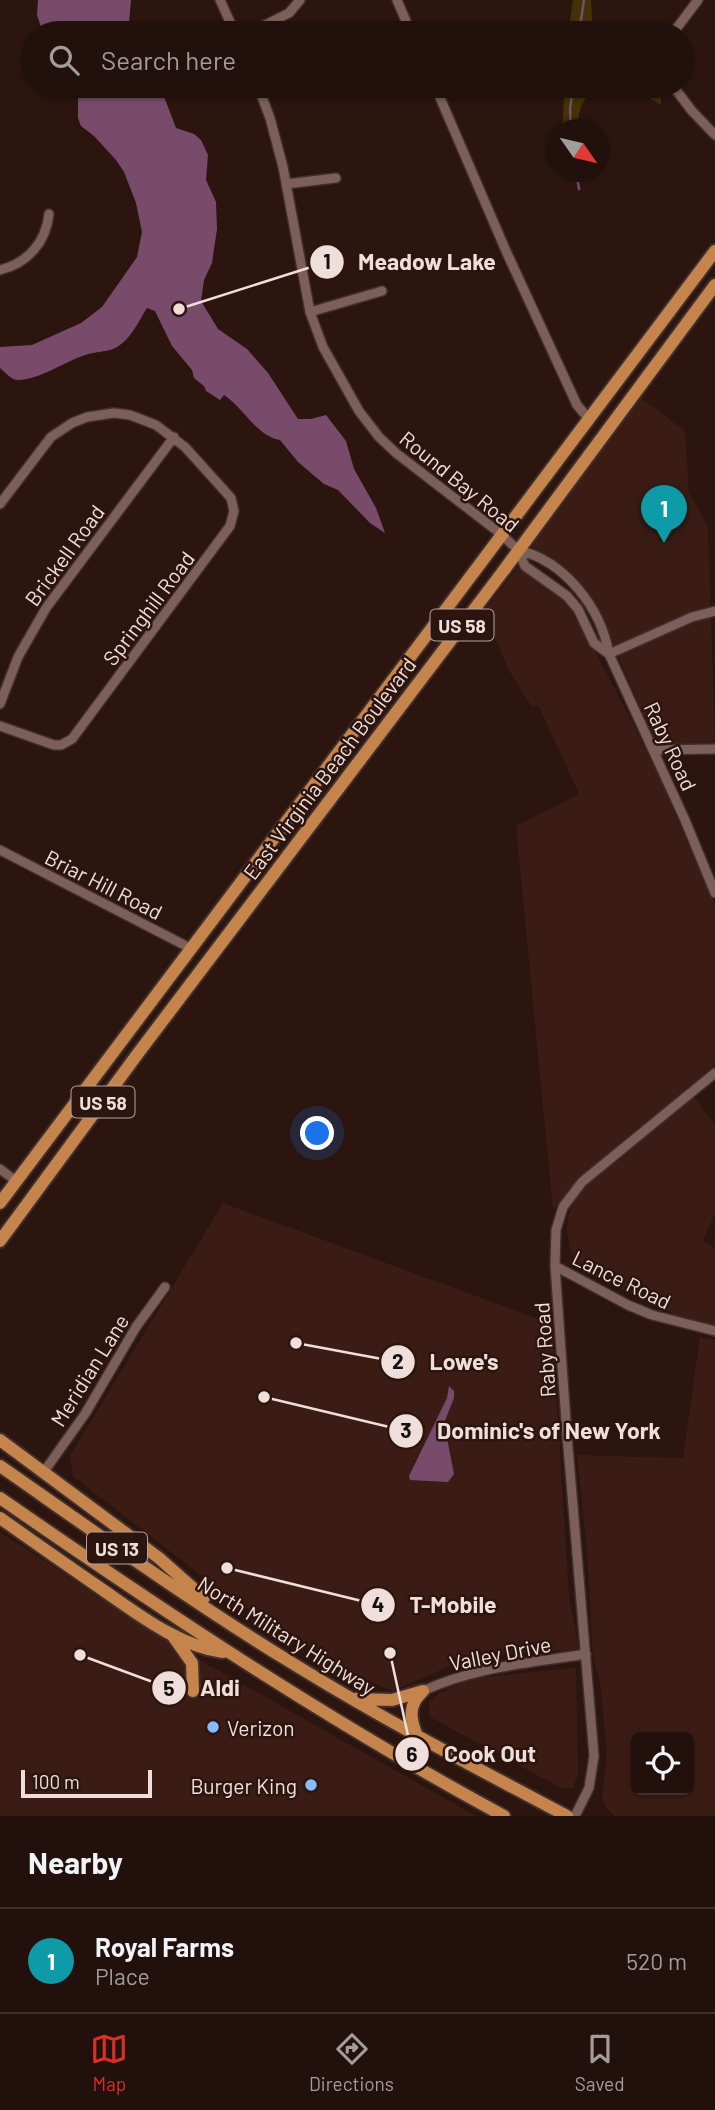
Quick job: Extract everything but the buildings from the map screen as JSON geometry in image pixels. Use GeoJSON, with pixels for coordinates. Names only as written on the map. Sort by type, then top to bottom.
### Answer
{"type":"FeatureCollection","features":[{"type":"Feature","properties":{"kind":"main road","name":"East Virginia Beach Boulevard"},"geometry":{"type":"LineString","coordinates":[[0,1203],[715,251]]}},
{"type":"Feature","properties":{"kind":"main road","name":"East Virginia Beach Boulevard"},"geometry":{"type":"LineString","coordinates":[[0,1241],[715,285]]}},
{"type":"Feature","properties":{"kind":"main road"},"geometry":{"type":"LineString","coordinates":[[0,1250],[12,1226]]}},
{"type":"Feature","properties":{"kind":"main road"},"geometry":{"type":"LineString","coordinates":[[0,1440],[159,1558],[235,1627]]}},
{"type":"Feature","properties":{"kind":"main road","name":"North Military Highway"},"geometry":{"type":"LineString","coordinates":[[0,1466],[235,1627],[352,1699],[566,1816]]}},
{"type":"Feature","properties":{"kind":"main road","name":"US 13"},"geometry":{"type":"LineString","coordinates":[[0,1498],[227,1652],[383,1748],[504,1816]]}},
{"type":"Feature","properties":{"kind":"main road"},"geometry":{"type":"LineString","coordinates":[[0,1518],[165,1630],[206,1650],[227,1652]]}},
{"type":"Feature","properties":{"kind":"main road"},"geometry":{"type":"LineString","coordinates":[[165,1630],[181,1644],[192,1663],[193,1691]]}},
{"type":"Feature","properties":{"kind":"main road"},"geometry":{"type":"LineString","coordinates":[[352,1699],[392,1700],[423,1691]]}},
{"type":"Feature","properties":{"kind":"main road"},"geometry":{"type":"LineString","coordinates":[[417,1736],[411,1711],[417,1696],[423,1691]]}},
{"type":"Feature","properties":{"kind":"street"},"geometry":{"type":"LineString","coordinates":[[220,0],[230,21]]}},
{"type":"Feature","properties":{"kind":"street"},"geometry":{"type":"LineString","coordinates":[[273,21],[289,13],[300,0]]}},
{"type":"Feature","properties":{"kind":"street"},"geometry":{"type":"LineString","coordinates":[[397,0],[406,21]]}},
{"type":"Feature","properties":{"kind":"street"},"geometry":{"type":"LineString","coordinates":[[682,21],[698,0]]}},
{"type":"Feature","properties":{"kind":"street","name":"Round Bay Road"},"geometry":{"type":"LineString","coordinates":[[262,98],[277,142],[310,312],[338,376],[364,419],[379,437],[413,468],[501,534],[518,550]]}},
{"type":"Feature","properties":{"kind":"street"},"geometry":{"type":"LineString","coordinates":[[440,98],[506,251],[577,405],[588,418]]}},
{"type":"Feature","properties":{"kind":"street"},"geometry":{"type":"LineString","coordinates":[[682,98],[715,135]]}},
{"type":"Feature","properties":{"kind":"street"},"geometry":{"type":"LineString","coordinates":[[286,184],[336,178]]}},
{"type":"Feature","properties":{"kind":"street"},"geometry":{"type":"LineString","coordinates":[[0,270],[13,266],[31,254],[44,236],[49,214]]}},
{"type":"Feature","properties":{"kind":"street"},"geometry":{"type":"LineString","coordinates":[[310,312],[382,291]]}},
{"type":"Feature","properties":{"kind":"street","name":"Springhill Road"},"geometry":{"type":"LineString","coordinates":[[0,504],[51,437],[87,417],[114,413],[130,415],[156,425],[174,438],[231,498],[234,511],[230,526],[72,739],[61,745],[54,745],[0,726]]}},
{"type":"Feature","properties":{"kind":"street","name":"Brickell Road"},"geometry":{"type":"LineString","coordinates":[[0,704],[18,657],[46,608],[174,438]]}},
{"type":"Feature","properties":{"kind":"street","name":"Raby Road"},"geometry":{"type":"LineString","coordinates":[[518,550],[526,566],[567,596],[578,609],[594,643],[609,654]]}},
{"type":"Feature","properties":{"kind":"street","name":"Raby Road"},"geometry":{"type":"LineString","coordinates":[[518,550],[533,554],[584,594],[606,634],[609,654],[654,750],[715,893]]}},
{"type":"Feature","properties":{"kind":"street"},"geometry":{"type":"LineString","coordinates":[[609,654],[692,617],[715,611]]}},
{"type":"Feature","properties":{"kind":"street"},"geometry":{"type":"LineString","coordinates":[[654,750],[715,749]]}},
{"type":"Feature","properties":{"kind":"street","name":"Briar Hill Road"},"geometry":{"type":"LineString","coordinates":[[0,850],[192,949]]}},
{"type":"Feature","properties":{"kind":"street","name":"Raby Road"},"geometry":{"type":"LineString","coordinates":[[575,1816],[589,1788],[594,1756],[555,1266],[556,1230],[571,1194],[595,1170],[715,1073]]}},
{"type":"Feature","properties":{"kind":"street"},"geometry":{"type":"LineString","coordinates":[[0,1169],[16,1181]]}},
{"type":"Feature","properties":{"kind":"street","name":"Lance Road"},"geometry":{"type":"LineString","coordinates":[[555,1266],[652,1315],[715,1331]]}},
{"type":"Feature","properties":{"kind":"street","name":"Meridian Lane"},"geometry":{"type":"LineString","coordinates":[[43,1472],[85,1413],[136,1326],[165,1287]]}},
{"type":"Feature","properties":{"kind":"street","name":"Valley Drive"},"geometry":{"type":"LineString","coordinates":[[423,1691],[474,1672],[586,1654]]}},
{"type":"Feature","properties":{"kind":"shaded area"},"geometry":{"type":"Polygon","coordinates":[[[38,0],[131,0],[129,21],[39,21],[38,0]]]}},
{"type":"Feature","properties":{"kind":"shaded area"},"geometry":{"type":"Polygon","coordinates":[[[573,0],[591,0],[592,21],[570,21],[573,0]]]}},
{"type":"Feature","properties":{"kind":"shaded area"},"geometry":{"type":"Polygon","coordinates":[[[78,98],[165,98],[176,128],[194,134],[201,140],[208,155],[206,180],[216,202],[217,229],[212,263],[204,280],[201,301],[218,329],[247,349],[268,373],[298,419],[326,415],[346,441],[354,469],[376,508],[385,533],[370,523],[338,490],[324,484],[298,462],[280,440],[257,427],[224,395],[220,400],[206,391],[172,346],[155,311],[147,308],[130,335],[113,349],[85,355],[27,379],[13,379],[0,368],[0,347],[32,345],[81,323],[102,307],[137,257],[142,232],[136,203],[124,172],[94,136],[81,126],[78,118],[78,98]]]}},
{"type":"Feature","properties":{"kind":"shaded area"},"geometry":{"type":"Polygon","coordinates":[[[564,98],[586,98],[579,117],[563,119],[564,98]]]}},
{"type":"Feature","properties":{"kind":"shaded area"},"geometry":{"type":"Polygon","coordinates":[[[650,98],[661,98],[661,105],[650,98]]]}},
{"type":"Feature","properties":{"kind":"shaded area"},"geometry":{"type":"Polygon","coordinates":[[[641,398],[685,431],[689,492],[708,528],[715,746],[657,745],[614,647],[580,584],[528,544],[641,398]]]}},
{"type":"Feature","properties":{"kind":"shaded area"},"geometry":{"type":"Polygon","coordinates":[[[518,567],[558,591],[576,614],[652,761],[715,904],[715,1065],[596,1163],[553,1210],[516,826],[579,794],[538,705],[532,707],[511,674],[489,625],[481,615],[518,567]]]}},
{"type":"Feature","properties":{"kind":"shaded area"},"geometry":{"type":"Polygon","coordinates":[[[694,1097],[715,1124],[715,1213],[703,1241],[715,1248],[715,1325],[676,1315],[597,1278],[575,1259],[567,1232],[568,1217],[574,1201],[583,1189],[694,1097]]]}},
{"type":"Feature","properties":{"kind":"shaded area"},"geometry":{"type":"Polygon","coordinates":[[[223,1203],[552,1324],[569,1596],[579,1649],[471,1657],[392,1691],[341,1668],[225,1594],[73,1476],[70,1456],[223,1203]]]}},
{"type":"Feature","properties":{"kind":"shaded area"},"geometry":{"type":"Polygon","coordinates":[[[700,1337],[715,1340],[715,1816],[615,1816],[607,1809],[602,1797],[607,1752],[600,1681],[593,1659],[587,1550],[577,1455],[683,1458],[700,1337]]]}},
{"type":"Feature","properties":{"kind":"shaded area"},"geometry":{"type":"Polygon","coordinates":[[[449,1386],[454,1391],[454,1398],[444,1423],[454,1474],[448,1482],[410,1480],[409,1476],[447,1398],[449,1386]]]}},
{"type":"Feature","properties":{"kind":"shaded area"},"geometry":{"type":"Polygon","coordinates":[[[0,1532],[175,1646],[476,1816],[0,1816],[0,1532]]]}},
{"type":"Feature","properties":{"kind":"shaded area"},"geometry":{"type":"Polygon","coordinates":[[[576,1668],[578,1774],[573,1788],[561,1788],[430,1717],[429,1702],[439,1693],[473,1678],[576,1668]]]}},
{"type":"Feature","properties":{"kind":"waterway"},"geometry":{"type":"LineString","coordinates":[[581,21],[584,0]]}},
{"type":"Feature","properties":{"kind":"waterway"},"geometry":{"type":"LineString","coordinates":[[570,119],[571,98]]}},
{"type":"Feature","properties":{"kind":"waterway"},"geometry":{"type":"LineString","coordinates":[[578,182],[579,189]]}},
{"type":"Feature","properties":{"kind":"place","name":"Meadow Lake"},"geometry":{"type":"Point","coordinates":[179,309]}},
{"type":"Feature","properties":{"kind":"place","name":"Royal Farms"},"geometry":{"type":"Point","coordinates":[664,543]}},
{"type":"Feature","properties":{"kind":"place","name":"Lowe's"},"geometry":{"type":"Point","coordinates":[296,1343]}},
{"type":"Feature","properties":{"kind":"place","name":"Dominic's of New York"},"geometry":{"type":"Point","coordinates":[264,1397]}},
{"type":"Feature","properties":{"kind":"place","name":"T-Mobile"},"geometry":{"type":"Point","coordinates":[227,1568]}},
{"type":"Feature","properties":{"kind":"place","name":"Cook Out"},"geometry":{"type":"Point","coordinates":[390,1653]}},
{"type":"Feature","properties":{"kind":"place","name":"Aldi"},"geometry":{"type":"Point","coordinates":[80,1655]}},
{"type":"Feature","properties":{"kind":"place","name":"Verizon"},"geometry":{"type":"Point","coordinates":[213,1727]}},
{"type":"Feature","properties":{"kind":"place","name":"Burger King"},"geometry":{"type":"Point","coordinates":[311,1785]}}]}
